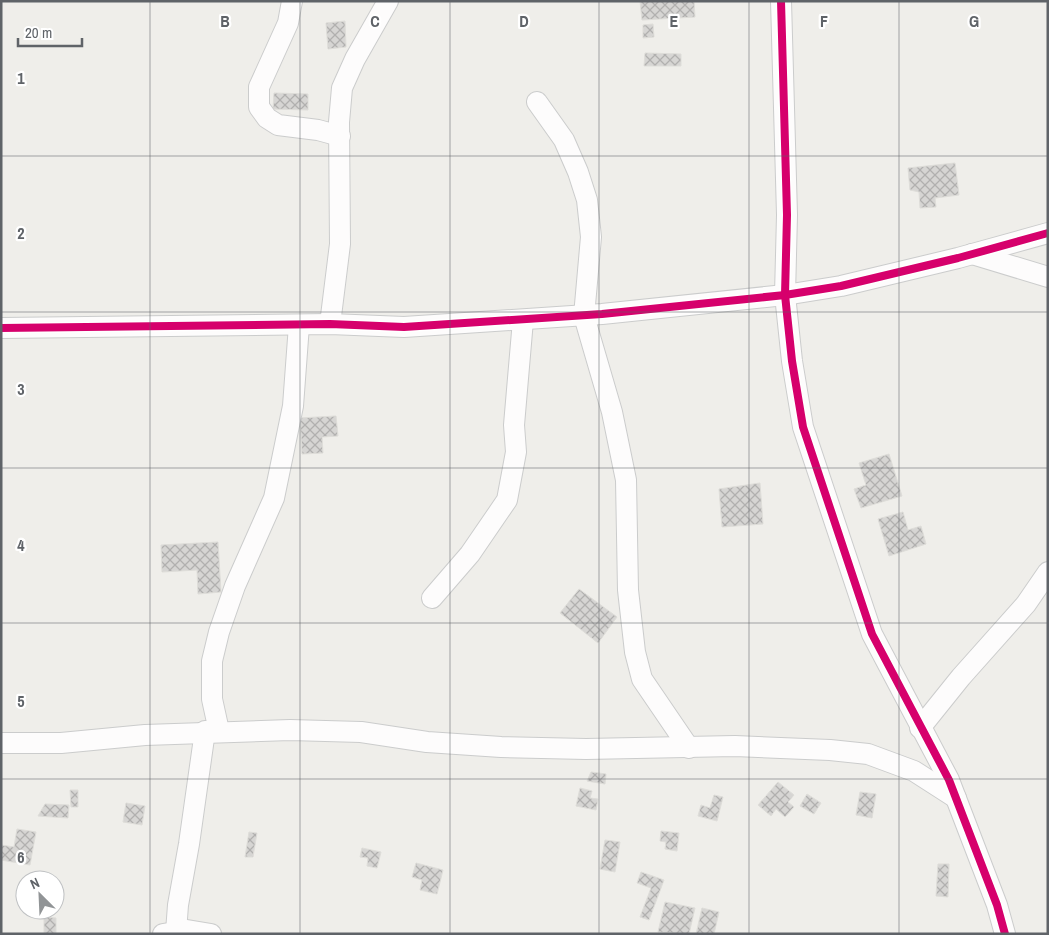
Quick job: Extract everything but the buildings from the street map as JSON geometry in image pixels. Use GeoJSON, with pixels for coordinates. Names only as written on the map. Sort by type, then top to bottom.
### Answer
{"type":"FeatureCollection","features":[{"type":"Feature","properties":{"kind":"street"},"geometry":{"type":"LineString","coordinates":[[292,1],[288,23],[259,87],[260,107],[267,118],[278,125],[318,130],[340,136]]}},
{"type":"Feature","properties":{"kind":"street"},"geometry":{"type":"LineString","coordinates":[[330,324],[340,244],[342,88],[354,59],[388,1]]}},
{"type":"Feature","properties":{"kind":"street"},"geometry":{"type":"LineString","coordinates":[[781,1],[787,215],[785,294],[792,361],[803,427],[872,634],[956,798],[997,905],[1005,934]]}},
{"type":"Feature","properties":{"kind":"street"},"geometry":{"type":"LineString","coordinates":[[538,102],[564,140],[578,172],[587,200],[591,237],[584,316],[612,412],[626,480],[628,590],[635,652],[642,679],[689,748]]}},
{"type":"Feature","properties":{"kind":"street"},"geometry":{"type":"LineString","coordinates":[[1,328],[330,324],[404,327],[584,316],[842,286],[1048,233]]}},
{"type":"Feature","properties":{"kind":"street"},"geometry":{"type":"LineString","coordinates":[[972,254],[1048,277]]}},
{"type":"Feature","properties":{"kind":"street"},"geometry":{"type":"LineString","coordinates":[[432,598],[470,554],[507,500],[516,452],[514,425],[524,320]]}},
{"type":"Feature","properties":{"kind":"street"},"geometry":{"type":"LineString","coordinates":[[211,934],[201,931],[170,933],[178,905],[212,731],[212,660],[219,632],[235,586],[274,498],[293,406],[299,325]]}},
{"type":"Feature","properties":{"kind":"street"},"geometry":{"type":"LineString","coordinates":[[920,728],[961,677],[1026,604],[1048,572]]}},
{"type":"Feature","properties":{"kind":"street"},"geometry":{"type":"LineString","coordinates":[[1,743],[61,743],[212,731],[361,732],[427,742],[501,747],[586,749],[735,746],[868,754],[914,771],[956,798]]}},
{"type":"Feature","properties":{"kind":"cycle path"},"geometry":{"type":"LineString","coordinates":[[781,1],[787,215],[785,295],[792,361],[803,427],[872,634],[949,780],[997,905],[1005,934]]}},
{"type":"Feature","properties":{"kind":"cycle path"},"geometry":{"type":"LineString","coordinates":[[1,328],[330,324],[404,327],[602,314],[785,295],[841,286],[958,258],[1048,233]]}}]}
